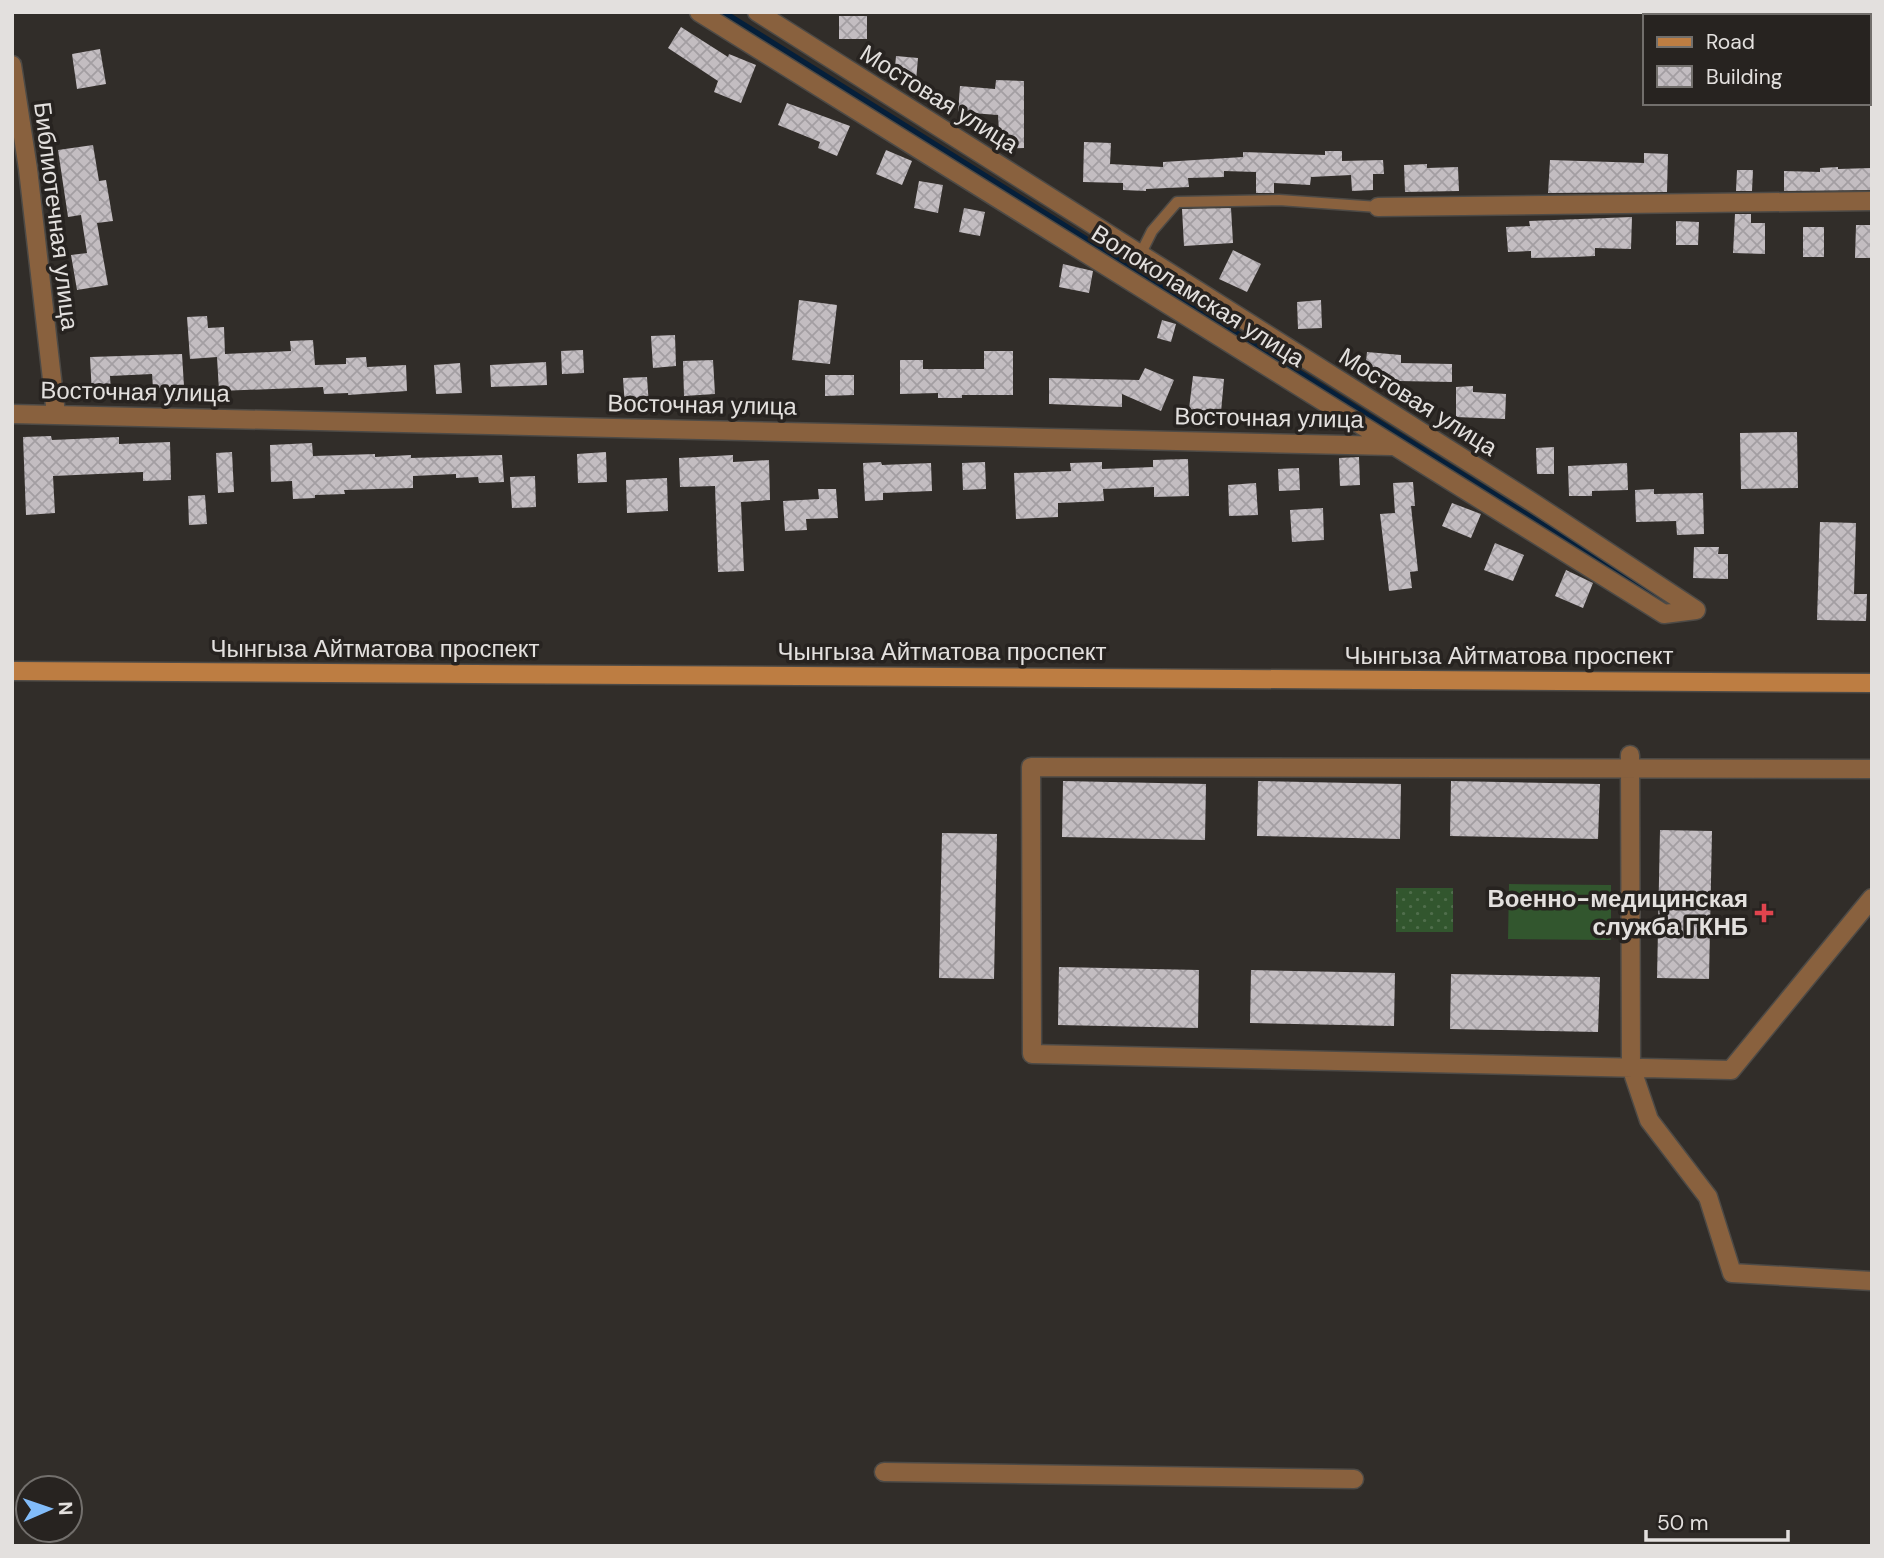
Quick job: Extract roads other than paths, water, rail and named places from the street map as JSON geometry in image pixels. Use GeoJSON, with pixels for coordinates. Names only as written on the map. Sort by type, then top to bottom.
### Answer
{"type":"FeatureCollection","features":[{"type":"Feature","properties":{"kind":"main road","name":"Чынгыза Айтматова проспект"},"geometry":{"type":"LineString","coordinates":[[12,671],[1872,683]]}},
{"type":"Feature","properties":{"kind":"street","name":"Волоколамская улица"},"geometry":{"type":"LineString","coordinates":[[699,12],[1391,446],[1664,614],[1674,612]]}},
{"type":"Feature","properties":{"kind":"street","name":"Мостовая улица"},"geometry":{"type":"LineString","coordinates":[[757,12],[1520,495],[1696,610],[1674,612]]}},
{"type":"Feature","properties":{"kind":"street","name":"Библиотечная улица"},"geometry":{"type":"LineString","coordinates":[[12,65],[20,169],[56,414]]}},
{"type":"Feature","properties":{"kind":"street"},"geometry":{"type":"LineString","coordinates":[[1378,207],[1872,201]]}},
{"type":"Feature","properties":{"kind":"street","name":"Восточная улица"},"geometry":{"type":"LineString","coordinates":[[12,414],[1391,446]]}},
{"type":"Feature","properties":{"kind":"street"},"geometry":{"type":"LineString","coordinates":[[1630,762],[1631,1067],[1649,1120],[1708,1197],[1732,1273],[1872,1281]]}},
{"type":"Feature","properties":{"kind":"street"},"geometry":{"type":"LineString","coordinates":[[1872,769],[1630,762],[1031,767],[1032,1054],[1731,1070],[1872,898]]}},
{"type":"Feature","properties":{"kind":"street"},"geometry":{"type":"LineString","coordinates":[[884,1472],[1354,1479]]}},
{"type":"Feature","properties":{"kind":"lane"},"geometry":{"type":"LineString","coordinates":[[1140,255],[1152,231],[1177,202],[1279,200],[1378,207]]}},
{"type":"Feature","properties":{"kind":"waterway"},"geometry":{"type":"LineString","coordinates":[[723,12],[1677,609]]}},
{"type":"Feature","properties":{"kind":"place","name":"Военно-медицинская служба ГКНБ"},"geometry":{"type":"Point","coordinates":[1764,913]}}]}
